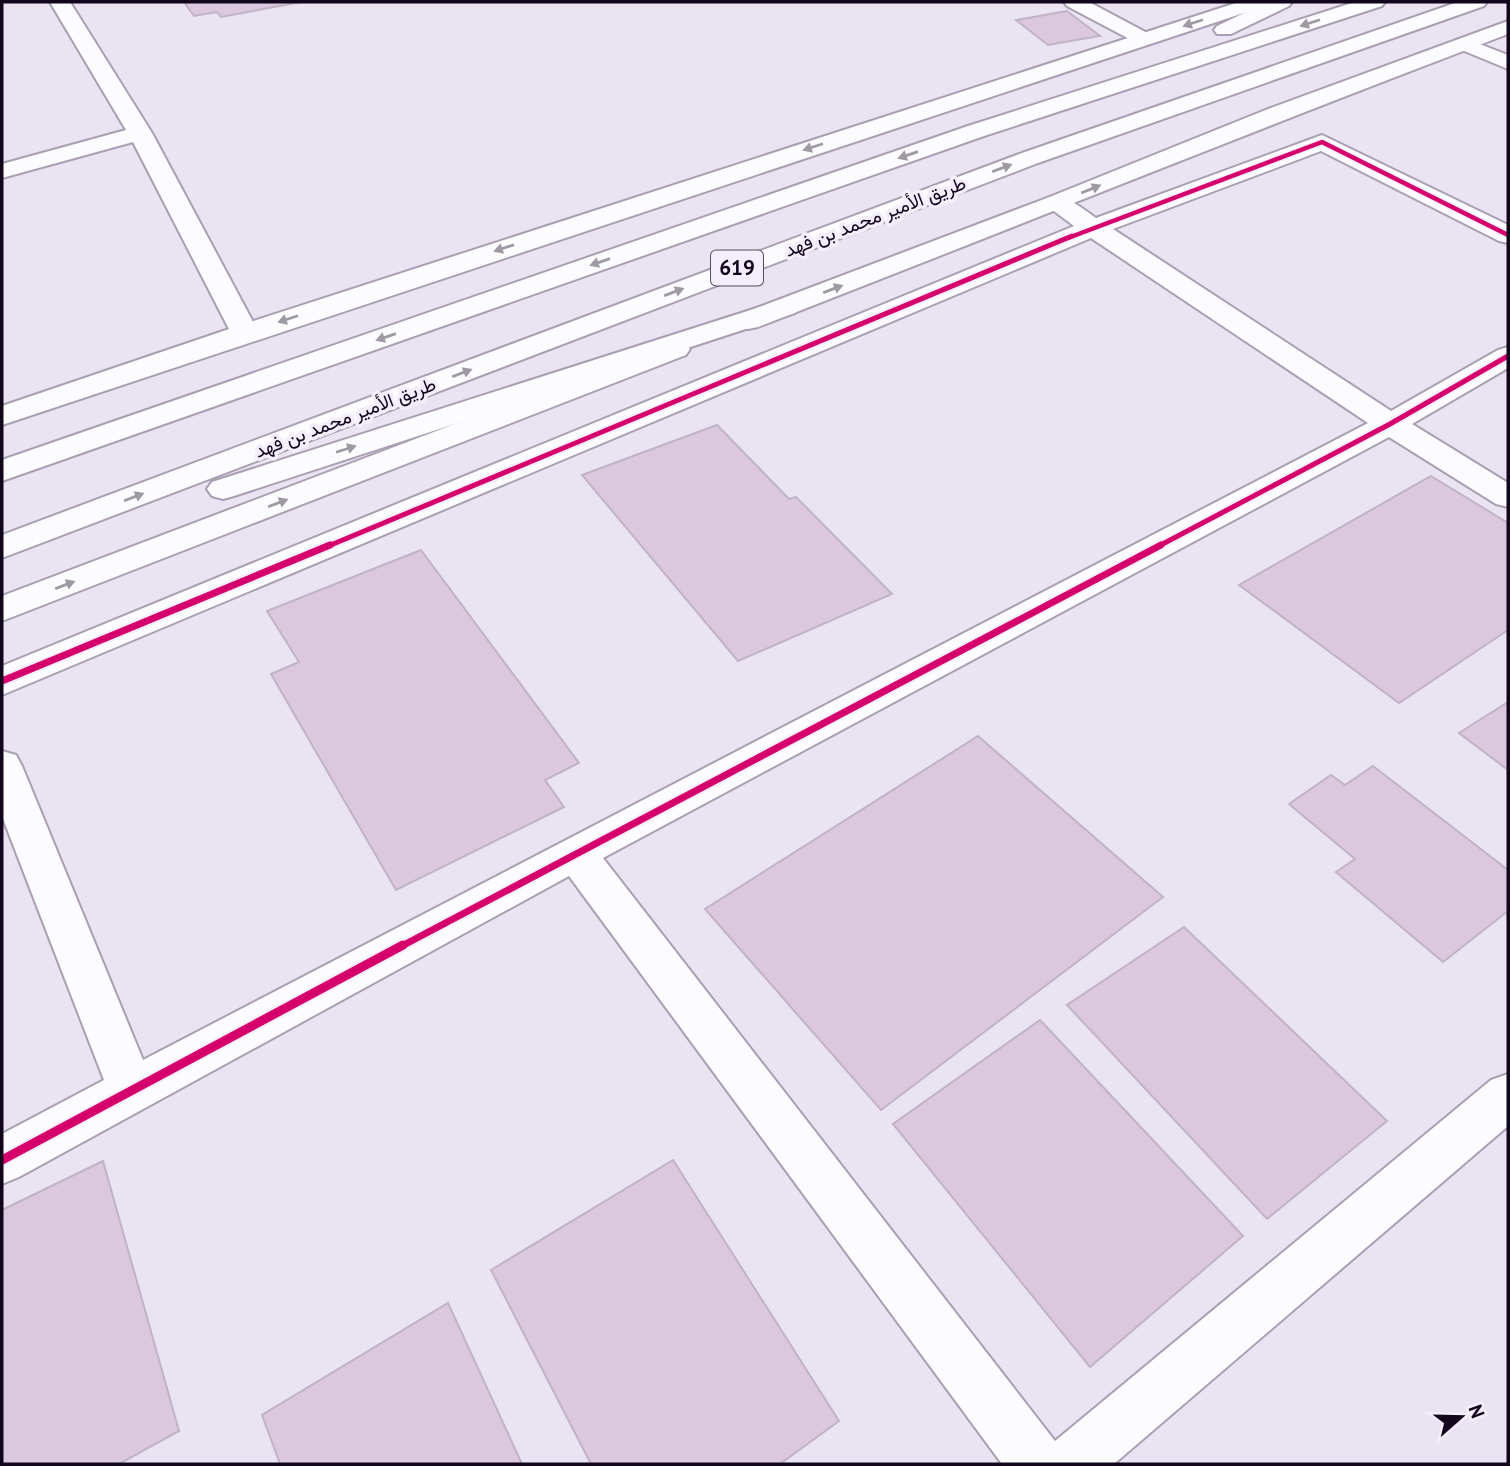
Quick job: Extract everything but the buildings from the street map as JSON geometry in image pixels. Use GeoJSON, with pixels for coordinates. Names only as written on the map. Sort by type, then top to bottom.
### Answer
{"type":"FeatureCollection","features":[{"type":"Feature","properties":{"kind":"main road"},"geometry":{"type":"LineString","coordinates":[[60,2],[140,133],[245,333]]}},
{"type":"Feature","properties":{"kind":"main road"},"geometry":{"type":"LineString","coordinates":[[1074,2],[1144,39]]}},
{"type":"Feature","properties":{"kind":"main road"},"geometry":{"type":"LineString","coordinates":[[2,416],[245,333],[1258,2]]}},
{"type":"Feature","properties":{"kind":"main road"},"geometry":{"type":"LineString","coordinates":[[976,131],[1199,42],[1282,2]]}},
{"type":"Feature","properties":{"kind":"main road","name":"طريق الأمير محمد بن فهد"},"geometry":{"type":"LineString","coordinates":[[2,471],[976,131],[1375,2]]}},
{"type":"Feature","properties":{"kind":"main road","name":"طريق الأمير محمد بن فهد"},"geometry":{"type":"LineString","coordinates":[[2,547],[1030,158],[1478,2]]}},
{"type":"Feature","properties":{"kind":"main road"},"geometry":{"type":"LineString","coordinates":[[2,609],[1056,203],[1276,114],[1464,44],[1503,34]]}},
{"type":"Feature","properties":{"kind":"main road"},"geometry":{"type":"LineString","coordinates":[[1464,44],[1508,63]]}},
{"type":"Feature","properties":{"kind":"main road"},"geometry":{"type":"LineString","coordinates":[[2,171],[140,133]]}},
{"type":"Feature","properties":{"kind":"main road"},"geometry":{"type":"LineString","coordinates":[[2,681],[1095,228],[1322,142],[1508,235]]}},
{"type":"Feature","properties":{"kind":"main road"},"geometry":{"type":"LineString","coordinates":[[1056,203],[1390,424],[1508,498]]}},
{"type":"Feature","properties":{"kind":"main road"},"geometry":{"type":"LineString","coordinates":[[2,561],[785,307]]}},
{"type":"Feature","properties":{"kind":"main road"},"geometry":{"type":"LineString","coordinates":[[2,1160],[575,853],[1390,424],[1508,356]]}},
{"type":"Feature","properties":{"kind":"main road"},"geometry":{"type":"LineString","coordinates":[[2,463],[222,394]]}},
{"type":"Feature","properties":{"kind":"main road"},"geometry":{"type":"LineString","coordinates":[[2,766],[132,1090]]}},
{"type":"Feature","properties":{"kind":"main road"},"geometry":{"type":"LineString","coordinates":[[575,853],[1037,1464]]}},
{"type":"Feature","properties":{"kind":"main road"},"geometry":{"type":"LineString","coordinates":[[1071,1464],[1508,1096]]}},
{"type":"Feature","properties":{"kind":"cycle path"},"geometry":{"type":"LineString","coordinates":[[2,681],[1095,227],[1322,142],[1508,235]]}},
{"type":"Feature","properties":{"kind":"cycle path"},"geometry":{"type":"LineString","coordinates":[[2,1160],[575,853],[1390,424],[1508,356]]}}]}
